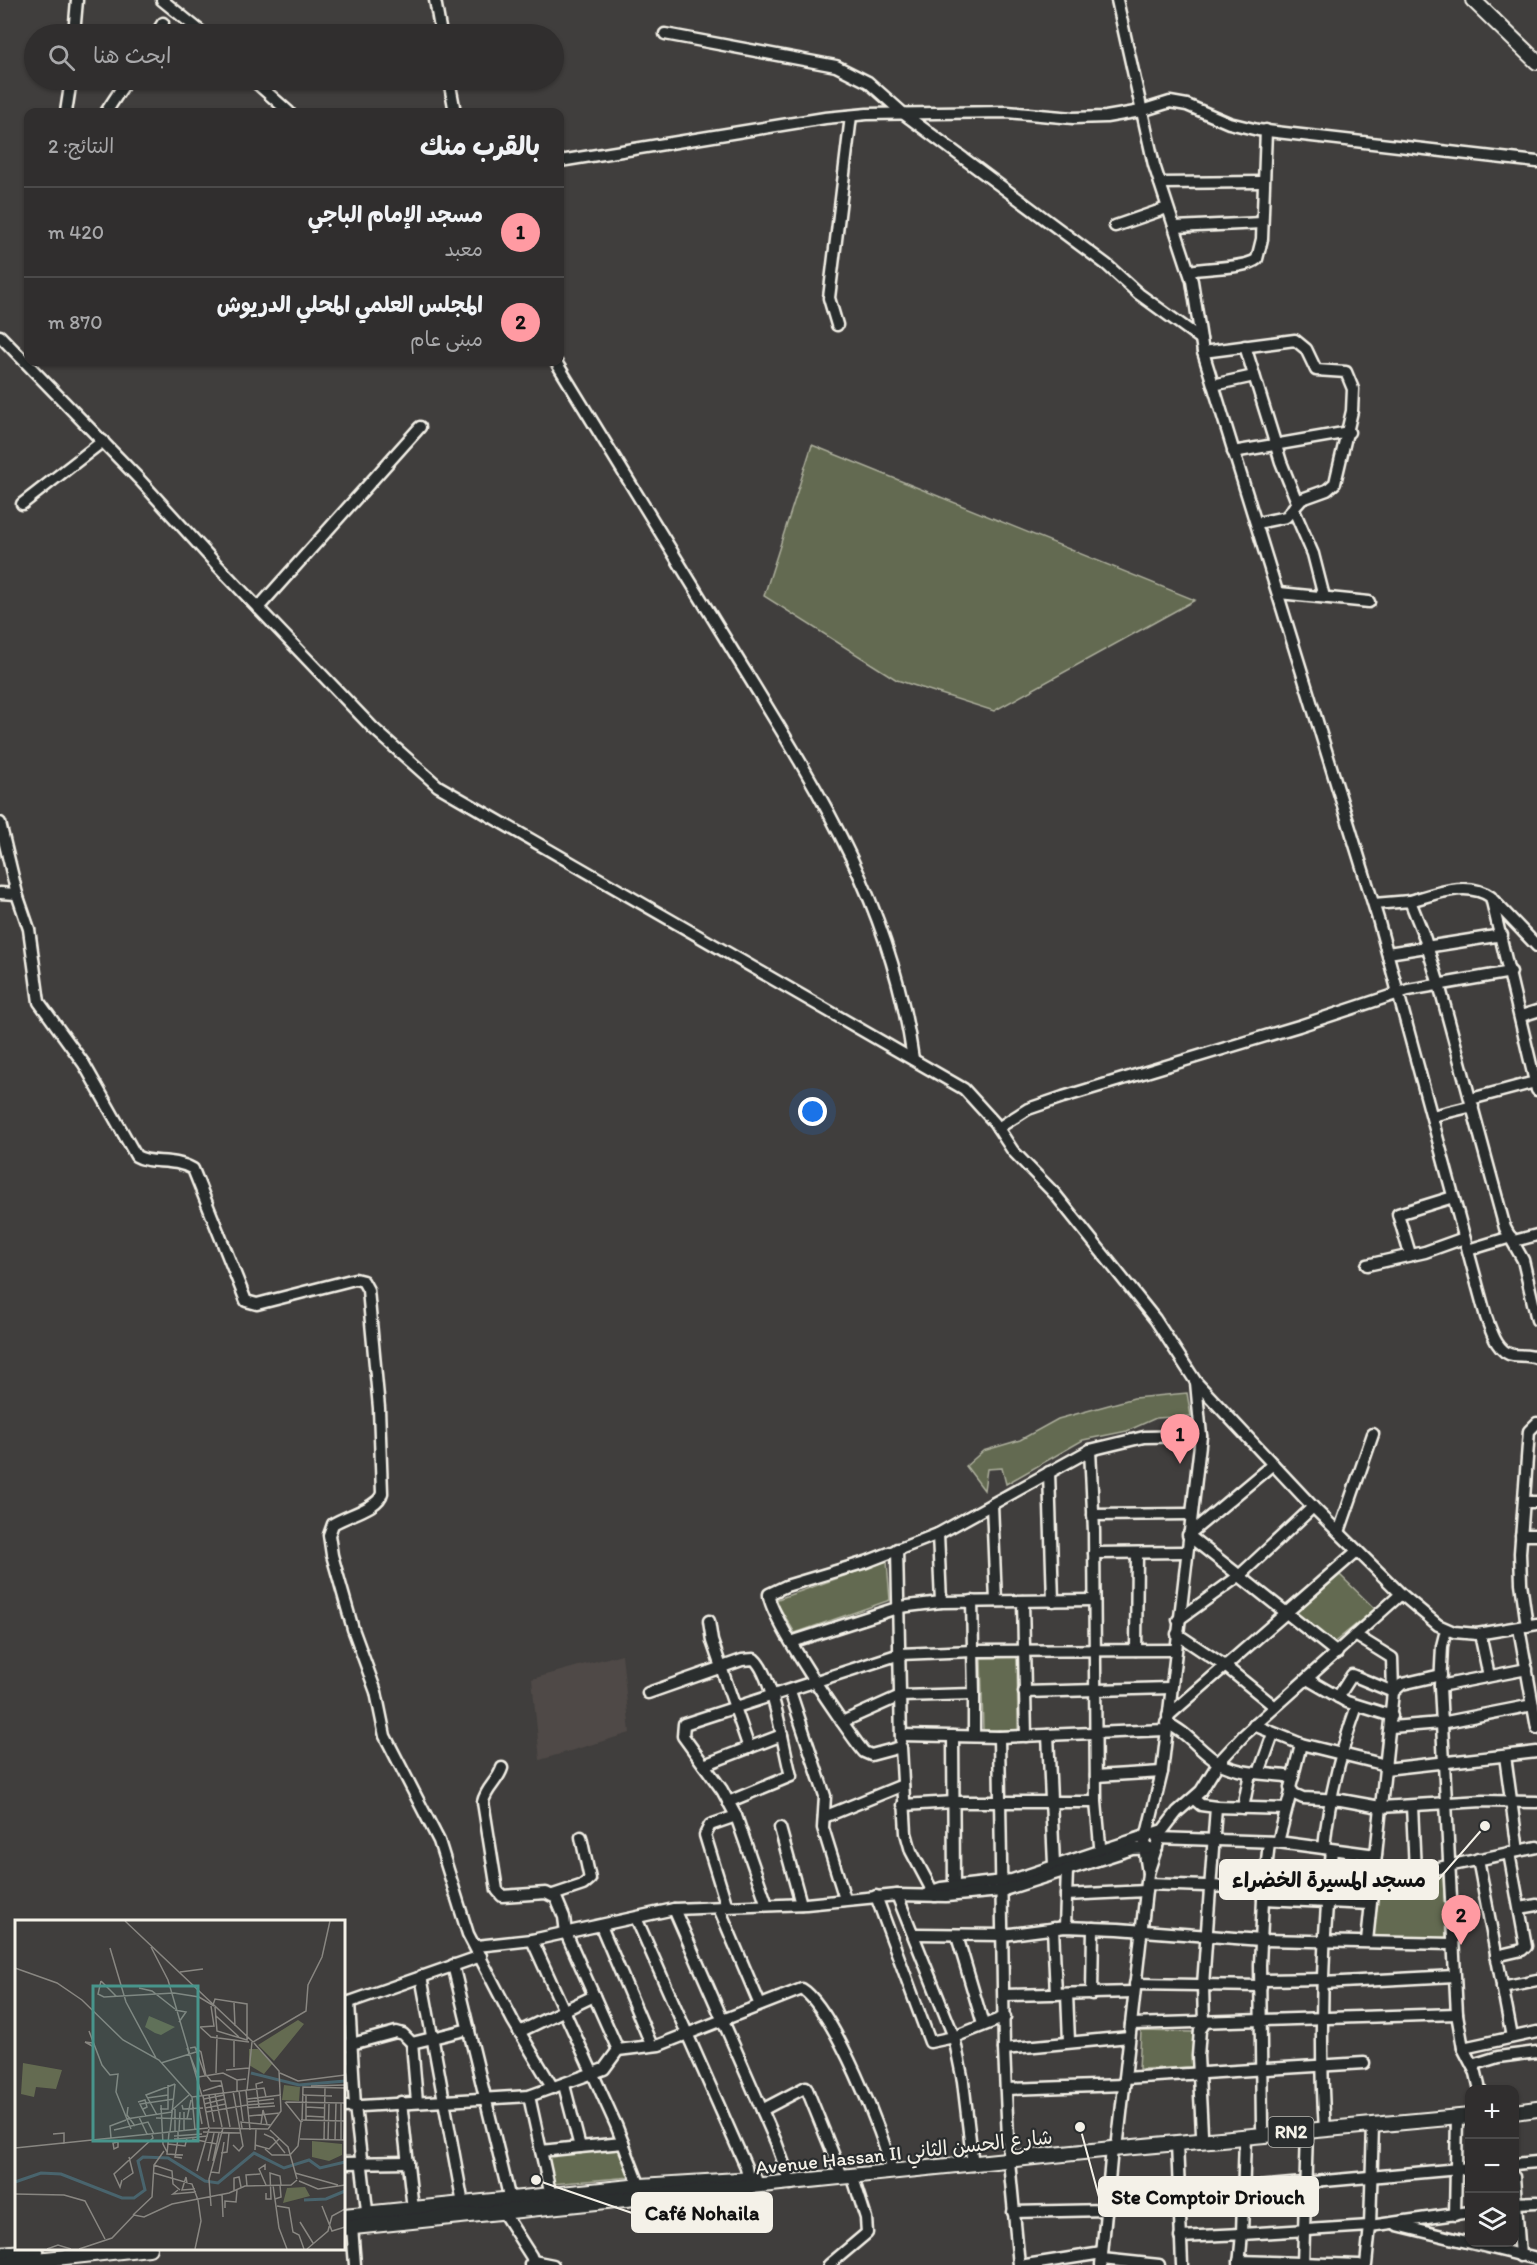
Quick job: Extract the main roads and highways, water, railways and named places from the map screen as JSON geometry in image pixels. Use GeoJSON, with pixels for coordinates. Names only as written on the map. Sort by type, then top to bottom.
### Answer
{"type":"FeatureCollection","features":[{"type":"Feature","properties":{"kind":"main road"},"geometry":{"type":"LineString","coordinates":[[1473,0],[1537,62]]}},
{"type":"Feature","properties":{"kind":"main road"},"geometry":{"type":"LineString","coordinates":[[1519,2102],[1537,2100]]}},
{"type":"Feature","properties":{"kind":"main road","name":"Avenue Hassan II شارع الحسن الثاني"},"geometry":{"type":"LineString","coordinates":[[1115,2144],[1177,2143],[1306,2131],[1324,2126],[1465,2109]]}},
{"type":"Feature","properties":{"kind":"main road"},"geometry":{"type":"LineString","coordinates":[[1519,2111],[1537,2109]]}},
{"type":"Feature","properties":{"kind":"main road","name":"Avenue Hassan II شارع الحسن الثاني"},"geometry":{"type":"LineString","coordinates":[[790,2180],[840,2171],[891,2169],[972,2161],[1262,2127],[1373,2126],[1463,2116]]}},
{"type":"Feature","properties":{"kind":"main road","name":"Avenue Hassan II شارع الحسن الثاني"},"geometry":{"type":"LineString","coordinates":[[368,2219],[642,2192],[790,2180],[853,2178],[891,2169]]}},
{"type":"Feature","properties":{"kind":"main road","name":"Avenue Hassan II شارع الحسن الثاني"},"geometry":{"type":"LineString","coordinates":[[346,2224],[413,2209],[463,2204],[507,2206]]}},
{"type":"Feature","properties":{"kind":"main road"},"geometry":{"type":"LineString","coordinates":[[0,2254],[39,2250]]}},
{"type":"Feature","properties":{"kind":"main road"},"geometry":{"type":"LineString","coordinates":[[0,2264],[130,2250]]}},
{"type":"Feature","properties":{"kind":"place","name":"مسجد الإمام الباجي"},"geometry":{"type":"Point","coordinates":[1180,1464]}},
{"type":"Feature","properties":{"kind":"place","name":"مسجد المسيرة الخضراء"},"geometry":{"type":"Point","coordinates":[1485,1826]}},
{"type":"Feature","properties":{"kind":"place","name":"المجلس العلمي المحلي الدريوش"},"geometry":{"type":"Point","coordinates":[1461,1945]}},
{"type":"Feature","properties":{"kind":"place","name":"Ste Comptoir Driouch"},"geometry":{"type":"Point","coordinates":[1080,2127]}},
{"type":"Feature","properties":{"kind":"place","name":"Café Nohaila"},"geometry":{"type":"Point","coordinates":[536,2180]}}]}
